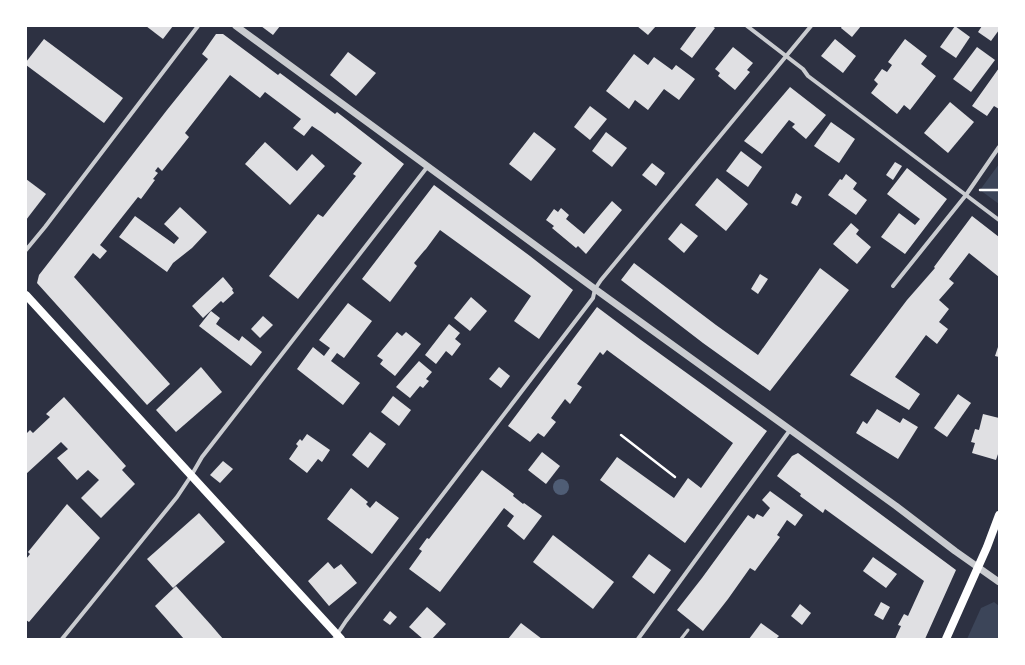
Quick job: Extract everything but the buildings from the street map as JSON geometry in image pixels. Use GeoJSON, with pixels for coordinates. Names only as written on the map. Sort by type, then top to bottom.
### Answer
{"type":"FeatureCollection","features":[{"type":"Feature","properties":{"kind":"main road"},"geometry":{"type":"LineString","coordinates":[[26,295],[125,402],[337,638]]}},
{"type":"Feature","properties":{"kind":"main road"},"geometry":{"type":"LineString","coordinates":[[946,639],[987,547],[999,515]]}},
{"type":"Feature","properties":{"kind":"street"},"geometry":{"type":"LineString","coordinates":[[26,250],[198,26]]}},
{"type":"Feature","properties":{"kind":"street"},"geometry":{"type":"LineString","coordinates":[[236,26],[999,582]]}},
{"type":"Feature","properties":{"kind":"street"},"geometry":{"type":"LineString","coordinates":[[747,26],[803,69],[808,76],[999,220]]}},
{"type":"Feature","properties":{"kind":"street"},"geometry":{"type":"LineString","coordinates":[[337,638],[346,621],[593,298],[595,289],[606,273],[811,26]]}},
{"type":"Feature","properties":{"kind":"street"},"geometry":{"type":"LineString","coordinates":[[894,286],[966,195],[999,148]]}},
{"type":"Feature","properties":{"kind":"street"},"geometry":{"type":"LineString","coordinates":[[62,639],[177,496],[202,457],[428,166]]}},
{"type":"Feature","properties":{"kind":"street"},"geometry":{"type":"LineString","coordinates":[[638,639],[790,430]]}},
{"type":"Feature","properties":{"kind":"lane"},"geometry":{"type":"LineString","coordinates":[[681,639],[688,630]]}},
{"type":"Feature","properties":{"kind":"path"},"geometry":{"type":"LineString","coordinates":[[972,199],[980,190],[999,190]]}},
{"type":"Feature","properties":{"kind":"path"},"geometry":{"type":"LineString","coordinates":[[620,435],[675,477]]}},
{"type":"Feature","properties":{"kind":"shaded area"},"geometry":{"type":"Polygon","coordinates":[[[999,164],[999,204],[980,190],[999,164]]]}},
{"type":"Feature","properties":{"kind":"shaded area"},"geometry":{"type":"Polygon","coordinates":[[[558,479],[564,479],[569,484],[567,493],[564,495],[558,495],[553,490],[553,484],[558,479]]]}},
{"type":"Feature","properties":{"kind":"shaded area"},"geometry":{"type":"Polygon","coordinates":[[[994,602],[999,606],[999,639],[967,639],[981,608],[994,602]]]}}]}
